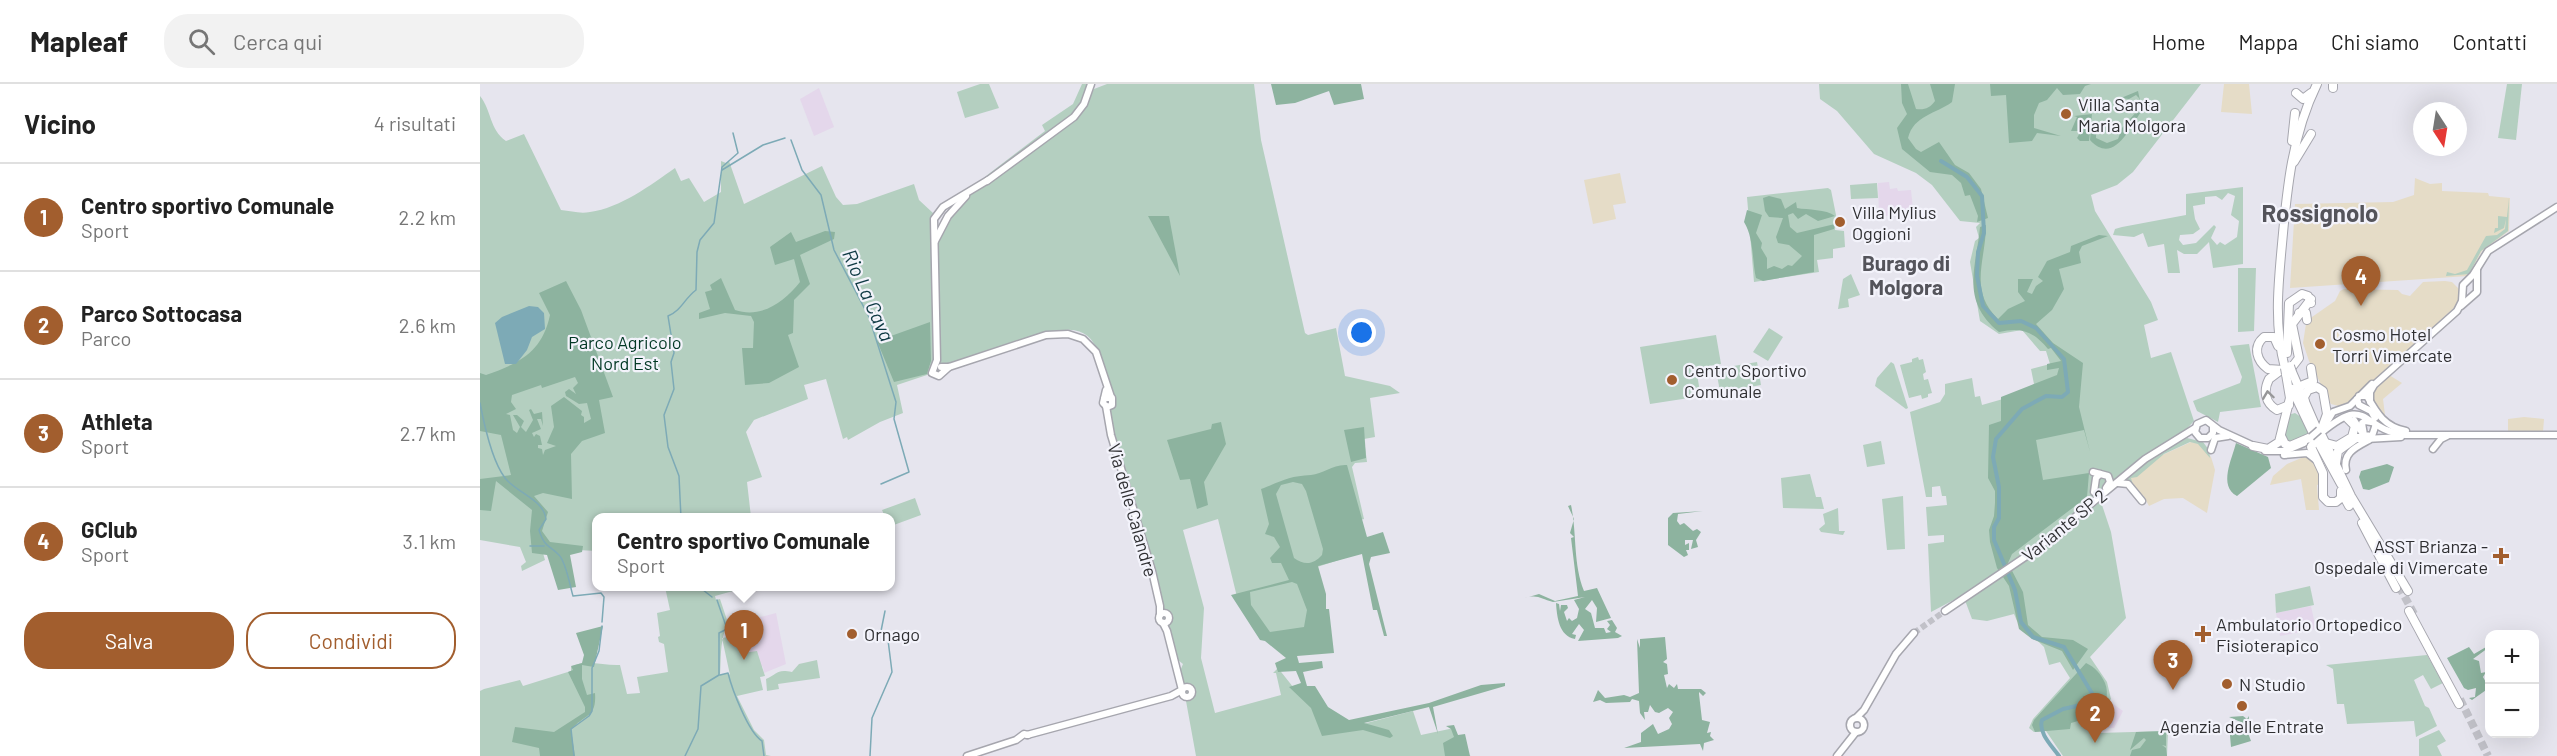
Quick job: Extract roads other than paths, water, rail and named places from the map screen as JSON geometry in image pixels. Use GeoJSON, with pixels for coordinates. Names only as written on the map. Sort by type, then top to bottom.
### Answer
{"type":"FeatureCollection","features":[{"type":"Feature","properties":{"kind":"highway"},"geometry":{"type":"LineString","coordinates":[[2296,93],[2299,98],[2306,98],[2318,84]]}},
{"type":"Feature","properties":{"kind":"highway"},"geometry":{"type":"LineString","coordinates":[[2284,354],[2277,300],[2292,164],[2300,127],[2318,84]]}},
{"type":"Feature","properties":{"kind":"highway"},"geometry":{"type":"LineString","coordinates":[[2253,446],[2272,448],[2281,436],[2289,405],[2290,371],[2282,334],[2280,296],[2295,113]]}},
{"type":"Feature","properties":{"kind":"highway"},"geometry":{"type":"LineString","coordinates":[[2292,164],[2312,137]]}},
{"type":"Feature","properties":{"kind":"highway"},"geometry":{"type":"LineString","coordinates":[[2284,354],[2289,303],[2302,294],[2308,296],[2311,303],[2300,312],[2292,327],[2299,359],[2290,371]]}},
{"type":"Feature","properties":{"kind":"highway"},"geometry":{"type":"LineString","coordinates":[[2280,296],[2284,354]]}},
{"type":"Feature","properties":{"kind":"highway"},"geometry":{"type":"LineString","coordinates":[[2300,312],[2306,312],[2307,320]]}},
{"type":"Feature","properties":{"kind":"highway"},"geometry":{"type":"LineString","coordinates":[[2289,405],[2279,410],[2268,403],[2266,394],[2268,381],[2283,370],[2271,370],[2262,364],[2257,352],[2259,341],[2267,336],[2274,337],[2284,354],[2319,434],[2351,496],[2403,586],[2319,434]]}},
{"type":"Feature","properties":{"kind":"highway"},"geometry":{"type":"LineString","coordinates":[[2302,385],[2313,381],[2311,368]]}},
{"type":"Feature","properties":{"kind":"highway"},"geometry":{"type":"LineString","coordinates":[[2290,371],[2302,385],[2318,386],[2324,390]]}},
{"type":"Feature","properties":{"kind":"highway"},"geometry":{"type":"LineString","coordinates":[[2290,371],[2349,506]]}},
{"type":"Feature","properties":{"kind":"highway"},"geometry":{"type":"LineString","coordinates":[[2306,408],[2304,397],[2308,390],[2317,387],[2323,391],[2327,414],[2311,447],[2324,473],[2323,497],[2328,502],[2336,502],[2341,498],[2341,491]]}},
{"type":"Feature","properties":{"kind":"highway"},"geometry":{"type":"LineString","coordinates":[[2283,422],[2288,414],[2297,412],[2319,434],[2337,446],[2352,436],[2355,426],[2348,419]]}},
{"type":"Feature","properties":{"kind":"highway"},"geometry":{"type":"LineString","coordinates":[[2281,436],[2285,444],[2290,446],[2319,434]]}},
{"type":"Feature","properties":{"kind":"highway"},"geometry":{"type":"LineString","coordinates":[[2319,434],[2337,464],[2351,496]]}},
{"type":"Feature","properties":{"kind":"highway"},"geometry":{"type":"LineString","coordinates":[[2337,464],[2335,457],[2338,451],[2356,438],[2368,439]]}},
{"type":"Feature","properties":{"kind":"highway"},"geometry":{"type":"LineString","coordinates":[[2412,613],[2459,702]]}},
{"type":"Feature","properties":{"kind":"main road"},"geometry":{"type":"LineString","coordinates":[[933,255],[936,236],[960,201],[1074,117],[1084,104],[1091,84]]}},
{"type":"Feature","properties":{"kind":"main road"},"geometry":{"type":"LineString","coordinates":[[933,255],[934,219],[943,207],[988,180]]}},
{"type":"Feature","properties":{"kind":"main road"},"geometry":{"type":"LineString","coordinates":[[943,207],[948,216]]}},
{"type":"Feature","properties":{"kind":"main road"},"geometry":{"type":"LineString","coordinates":[[2459,309],[2466,282],[2492,247],[2557,207]]}},
{"type":"Feature","properties":{"kind":"main road"},"geometry":{"type":"LineString","coordinates":[[934,219],[936,225],[943,225]]}},
{"type":"Feature","properties":{"kind":"main road","name":"Via delle Calandre"},"geometry":{"type":"LineString","coordinates":[[933,255],[939,367],[949,367],[1046,335],[1068,334],[1083,339],[1096,352],[1102,365],[1108,397],[1114,402],[1108,406],[1110,428],[1162,614],[1168,616],[1165,622],[1184,691],[967,756]]}},
{"type":"Feature","properties":{"kind":"main road"},"geometry":{"type":"LineString","coordinates":[[2370,402],[2372,387],[2474,295],[2478,287],[2478,267]]}},
{"type":"Feature","properties":{"kind":"main road"},"geometry":{"type":"LineString","coordinates":[[2466,282],[2472,281],[2478,287]]}},
{"type":"Feature","properties":{"kind":"main road"},"geometry":{"type":"LineString","coordinates":[[2462,291],[2467,296],[2474,295]]}},
{"type":"Feature","properties":{"kind":"main road"},"geometry":{"type":"LineString","coordinates":[[2319,434],[2333,412],[2350,406],[2392,369]]}},
{"type":"Feature","properties":{"kind":"main road"},"geometry":{"type":"LineString","coordinates":[[2324,390],[2331,405],[2342,408]]}},
{"type":"Feature","properties":{"kind":"main road"},"geometry":{"type":"LineString","coordinates":[[2346,470],[2346,456],[2376,435],[2378,423],[2365,395],[2358,397]]}},
{"type":"Feature","properties":{"kind":"main road"},"geometry":{"type":"LineString","coordinates":[[2358,397],[2359,405],[2371,411],[2378,423],[2395,429],[2451,435]]}},
{"type":"Feature","properties":{"kind":"main road"},"geometry":{"type":"LineString","coordinates":[[2277,455],[2295,451],[2341,415],[2352,411],[2365,414],[2400,434],[2557,435]]}},
{"type":"Feature","properties":{"kind":"main road"},"geometry":{"type":"LineString","coordinates":[[2349,506],[2330,505],[2323,500],[2323,473],[2312,455],[2277,455],[2259,452],[2224,434],[2212,435],[2206,439],[2198,437],[2195,428],[2198,422],[2204,420],[2253,446],[2282,452],[2295,448],[2348,419],[2356,422],[2368,439]]}},
{"type":"Feature","properties":{"kind":"main road"},"geometry":{"type":"LineString","coordinates":[[2212,435],[2213,426]]}},
{"type":"Feature","properties":{"kind":"main road","name":"Variante SP 2"},"geometry":{"type":"LineString","coordinates":[[1945,611],[2012,567],[2088,506],[2097,495],[2149,456],[2195,428]]}},
{"type":"Feature","properties":{"kind":"main road"},"geometry":{"type":"LineString","coordinates":[[2368,439],[2424,435],[2434,439],[2433,449],[2441,439],[2451,435]]}},
{"type":"Feature","properties":{"kind":"main road"},"geometry":{"type":"LineString","coordinates":[[2211,450],[2212,441],[2217,436],[2239,441]]}},
{"type":"Feature","properties":{"kind":"main road","name":"Variante SP 2"},"geometry":{"type":"LineString","coordinates":[[2182,438],[2198,437]]}},
{"type":"Feature","properties":{"kind":"main road"},"geometry":{"type":"LineString","coordinates":[[2096,473],[2106,474],[2110,480],[2097,495],[2096,473]]}},
{"type":"Feature","properties":{"kind":"main road"},"geometry":{"type":"LineString","coordinates":[[2097,495],[2124,482],[2142,501]]}},
{"type":"Feature","properties":{"kind":"main road"},"geometry":{"type":"LineString","coordinates":[[1837,756],[1853,731],[1851,722],[1859,719],[1896,654],[1914,633]]}},
{"type":"Feature","properties":{"kind":"main road"},"geometry":{"type":"LineString","coordinates":[[1853,731],[1863,729],[1859,719]]}},
{"type":"Feature","properties":{"kind":"water"},"geometry":{"type":"Polygon","coordinates":[[[529,306],[538,307],[544,313],[545,329],[532,337],[527,350],[516,364],[505,364],[495,323],[502,317],[529,306]]]}},
{"type":"Feature","properties":{"kind":"waterway"},"geometry":{"type":"LineString","coordinates":[[681,513],[679,476],[668,447],[664,415],[674,389],[671,362],[674,353],[668,316],[677,311],[696,290],[697,252],[700,240],[714,223],[722,167],[738,153],[733,133]]}},
{"type":"Feature","properties":{"kind":"waterway","name":"Rio La Cava"},"geometry":{"type":"LineString","coordinates":[[722,170],[763,145],[785,138]]}},
{"type":"Feature","properties":{"kind":"waterway","name":"Rio La Cava"},"geometry":{"type":"LineString","coordinates":[[791,140],[802,170],[821,195],[834,250],[869,317],[896,402],[894,419],[909,472],[881,484]]}},
{"type":"Feature","properties":{"kind":"waterway"},"geometry":{"type":"LineString","coordinates":[[1941,161],[1967,177],[1982,196],[1984,233],[1978,252],[1977,276],[1983,306],[1999,323],[2021,321],[2036,328],[2064,359],[2068,392],[2062,397],[2046,396],[2022,409],[1996,439],[1993,457],[1999,487],[1999,518],[1994,527],[1994,540],[2015,590],[2021,622],[2033,637],[2064,647],[2093,695],[2090,703],[2063,709],[2042,720],[2042,730],[2049,744],[2059,756]]}},
{"type":"Feature","properties":{"kind":"waterway"},"geometry":{"type":"LineString","coordinates":[[480,403],[489,442],[500,471],[510,483],[544,512],[546,519],[539,530],[541,536],[561,558],[573,596],[601,593],[604,597],[602,622]]}},
{"type":"Feature","properties":{"kind":"waterway"},"geometry":{"type":"LineString","coordinates":[[530,546],[544,546]]}},
{"type":"Feature","properties":{"kind":"waterway"},"geometry":{"type":"LineString","coordinates":[[704,591],[712,597]]}},
{"type":"Feature","properties":{"kind":"waterway"},"geometry":{"type":"LineString","coordinates":[[685,756],[698,729],[701,686],[719,675],[719,633],[727,629],[717,600]]}},
{"type":"Feature","properties":{"kind":"waterway","name":"Rio La Cava"},"geometry":{"type":"LineString","coordinates":[[870,756],[872,718],[892,672],[887,632],[881,631],[885,611]]}},
{"type":"Feature","properties":{"kind":"waterway"},"geometry":{"type":"LineString","coordinates":[[574,756],[571,729],[589,716],[592,711],[592,668],[599,651],[602,626]]}},
{"type":"Feature","properties":{"kind":"waterway"},"geometry":{"type":"LineString","coordinates":[[720,675],[728,673],[746,720],[762,741],[764,756]]}},
{"type":"Feature","properties":{"kind":"tunnel"},"geometry":{"type":"LineString","coordinates":[[2399,586],[2414,614]]}},
{"type":"Feature","properties":{"kind":"tunnel"},"geometry":{"type":"LineString","coordinates":[[1914,633],[1945,611]]}},
{"type":"Feature","properties":{"kind":"tunnel"},"geometry":{"type":"LineString","coordinates":[[2460,699],[2488,756]]}},
{"type":"Feature","properties":{"kind":"place","name":"Villa Santa Maria Molgora"},"geometry":{"type":"Point","coordinates":[2066,114]}},
{"type":"Feature","properties":{"kind":"place","name":"Villa Mylius Oggioni"},"geometry":{"type":"Point","coordinates":[1840,222]}},
{"type":"Feature","properties":{"kind":"place","name":"GClub"},"geometry":{"type":"Point","coordinates":[2361,306]}},
{"type":"Feature","properties":{"kind":"place","name":"Cosmo Hotel Torri Vimercate"},"geometry":{"type":"Point","coordinates":[2320,344]}},
{"type":"Feature","properties":{"kind":"place","name":"Centro Sportivo Comunale"},"geometry":{"type":"Point","coordinates":[1672,380]}},
{"type":"Feature","properties":{"kind":"place","name":"ASST Brianza - Ospedale di Vimercate"},"geometry":{"type":"Point","coordinates":[2501,556]}},
{"type":"Feature","properties":{"kind":"place","name":"Ornago"},"geometry":{"type":"Point","coordinates":[852,634]}},
{"type":"Feature","properties":{"kind":"place","name":"Ambulatorio Ortopedico Fisioterapico"},"geometry":{"type":"Point","coordinates":[2203,634]}},
{"type":"Feature","properties":{"kind":"place","name":"Centro sportivo Comunale"},"geometry":{"type":"Point","coordinates":[744,660]}},
{"type":"Feature","properties":{"kind":"place","name":"N Studio"},"geometry":{"type":"Point","coordinates":[2227,684]}},
{"type":"Feature","properties":{"kind":"place","name":"Athleta"},"geometry":{"type":"Point","coordinates":[2173,690]}},
{"type":"Feature","properties":{"kind":"place","name":"Agenzia delle Entrate"},"geometry":{"type":"Point","coordinates":[2242,706]}},
{"type":"Feature","properties":{"kind":"place","name":"Parco Sottocasa"},"geometry":{"type":"Point","coordinates":[2095,743]}},
{"type":"Feature","properties":{"kind":"district","name":"Rossignolo"},"geometry":{"type":"Point","coordinates":[2320,212]}},
{"type":"Feature","properties":{"kind":"district","name":"Burago di Molgora"},"geometry":{"type":"Point","coordinates":[1906,274]}},
{"type":"Feature","properties":{"kind":"park label","name":"Parco Agricolo Nord Est"},"geometry":{"type":"Point","coordinates":[625,352]}}]}
